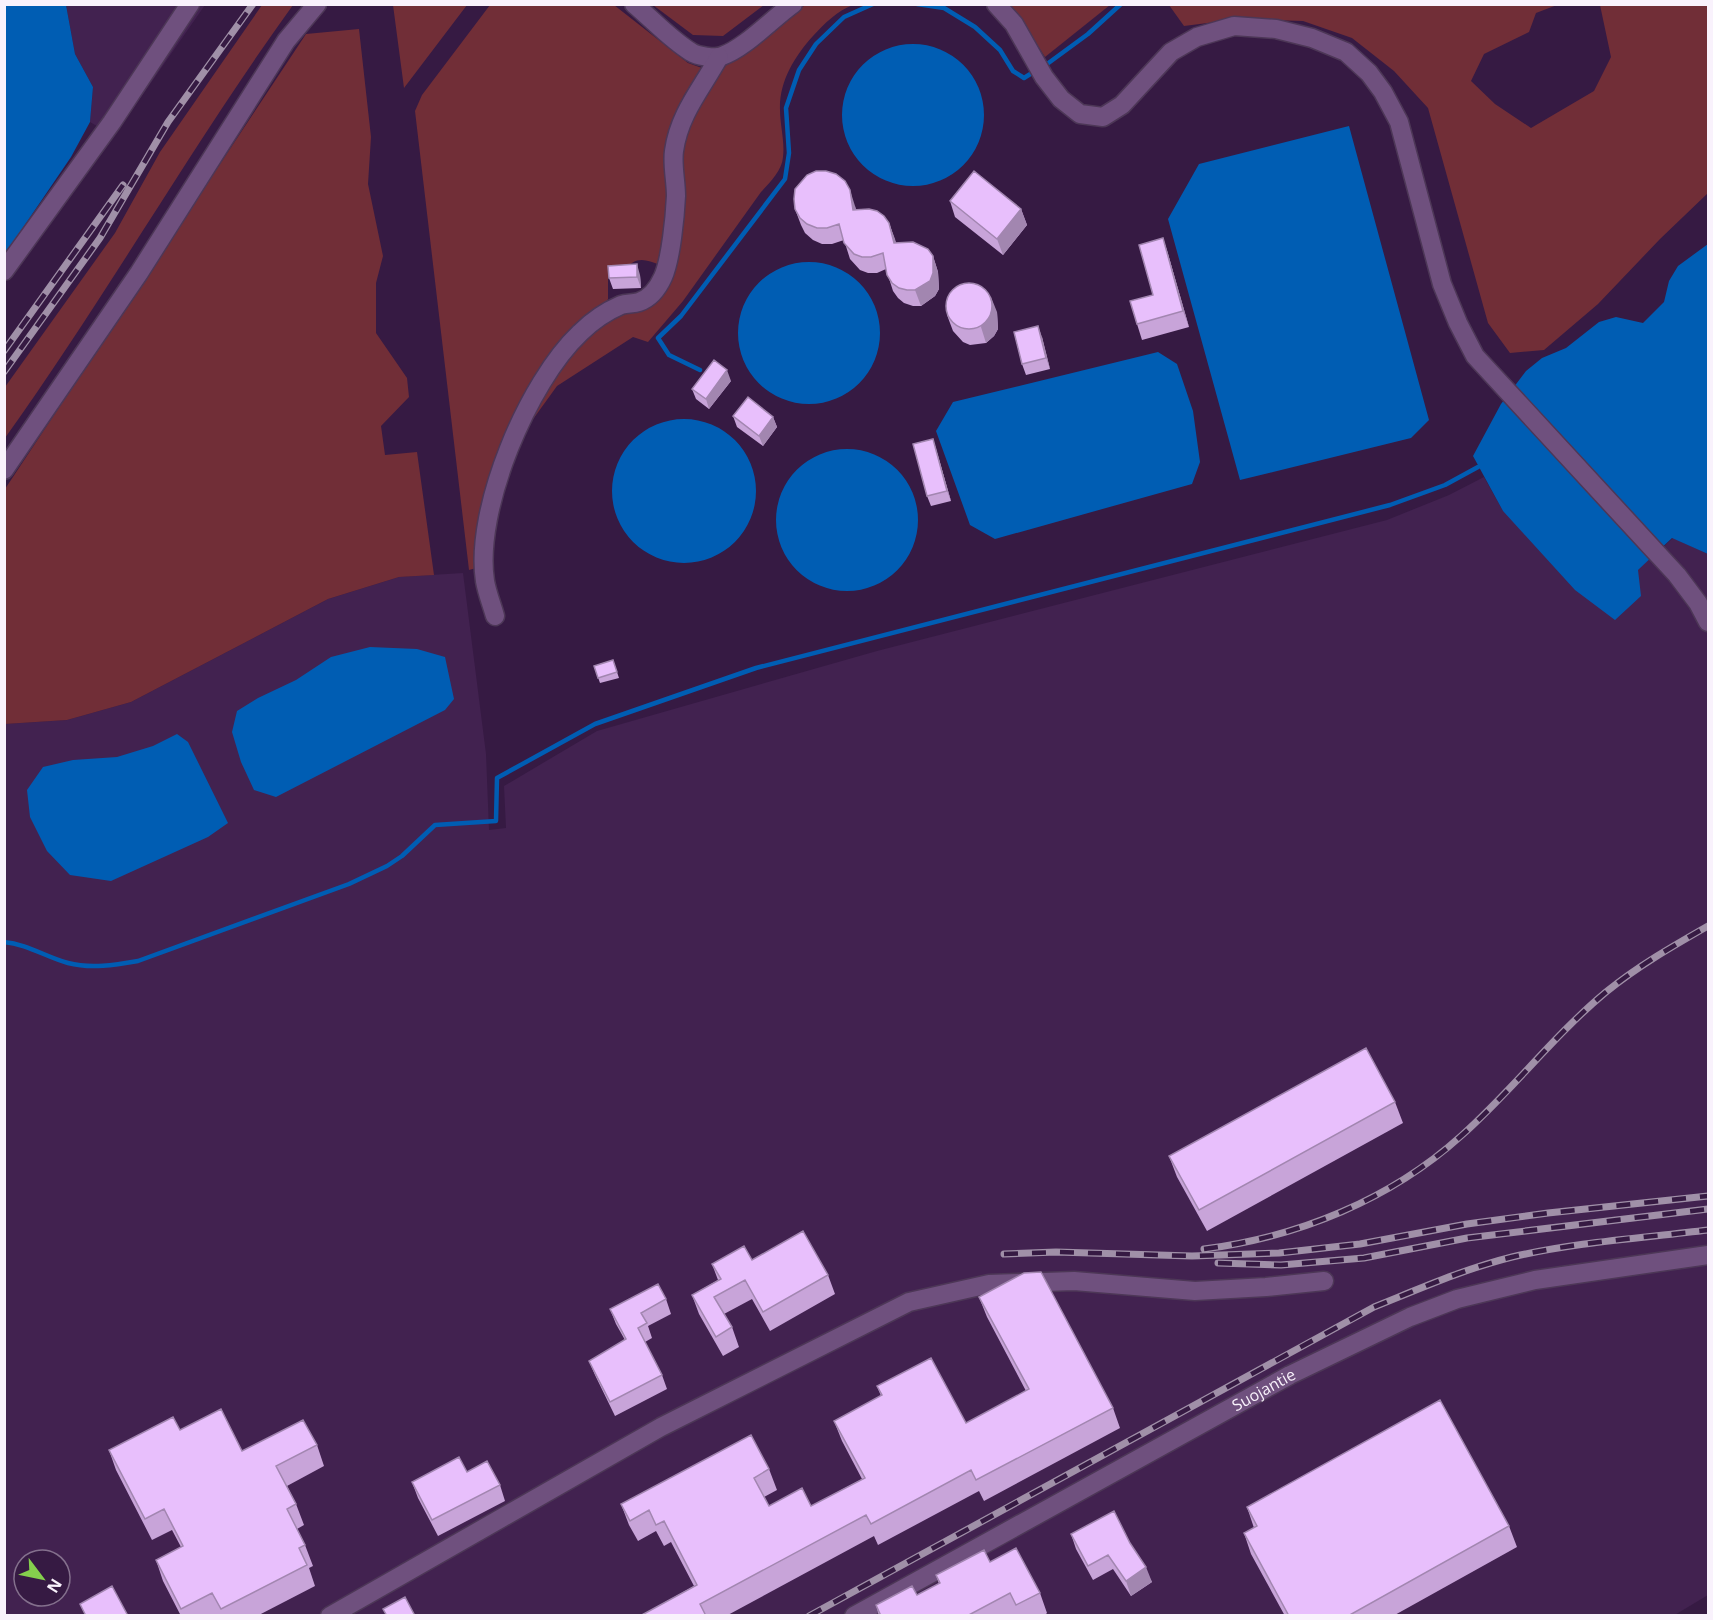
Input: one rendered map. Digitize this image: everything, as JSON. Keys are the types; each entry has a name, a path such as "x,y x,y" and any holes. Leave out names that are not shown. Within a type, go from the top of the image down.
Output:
{"lane":[{"path":"4,271 112,122 190,4"},
{"path":"4,470 139,273 286,40 317,4"},
{"path":"634,4 693,54 719,57 732,51 793,4"},
{"path":"996,4 1014,24 1044,77 1061,99 1080,114 1103,117 1122,105 1171,52 1197,37 1234,26 1275,29 1312,38 1346,52 1369,73 1383,92 1399,122 1446,294 1458,323 1476,356 1677,575 1698,603 1708,622"},
{"path":"495,616 485,580 485,544 505,456 526,409 541,383 579,333 606,313 623,304 640,302 653,295 664,276 676,197 674,152 678,132 687,109 719,57"},
{"name":"Suojantie","path":"854,1616 1290,1375 1410,1317 1457,1299 1535,1280 1708,1255"},
{"path":"330,1616 357,1609 661,1427 909,1302 989,1284 1074,1281 1195,1291 1324,1281"}],"shaded area":[{"path":"66,5 205,5 114,136 90,122 93,87 75,54"},
{"path":"262,5 293,5 5,438 5,387 115,233 160,152"},
{"path":"393,5 467,5 404,88"},
{"path":"490,5 614,5 688,63 702,68 684,95 668,143 667,204 660,265 640,260 632,263 624,271 608,274 608,299 602,310 535,381 480,567 469,570 415,111 422,95"},
{"path":"653,5 764,5 723,36 693,35"},
{"path":"805,5 853,5 836,14 813,36 789,70 780,100 783,151 778,172 761,192 683,301 648,342 633,337 557,386 518,440 545,388 583,339 619,313 652,304 682,130 717,69 751,48"},
{"path":"1008,5 1110,5 1045,57"},
{"path":"1169,5 1557,5 1536,13 1529,32 1484,54 1471,81 1495,104 1531,128 1594,91 1611,57 1600,5 1708,5 1708,193 1598,304 1544,350 1510,353 1488,323 1428,108 1394,71 1352,38 1303,21 1239,19 1184,26"},
{"path":"359,29 371,137 368,184 383,256 376,283 376,333 407,378 409,397 381,426 385,455 417,452 434,575 399,577 328,599 131,702 67,720 5,724 5,489 306,34"},
{"path":"1484,477 1503,511 1637,570 1673,538 1708,554 1708,1595 1673,1616 5,1616 5,724 67,720 131,702 328,599 399,577 463,573 486,754 489,830 506,828 504,786 597,731 877,651 1387,520 1449,495"}],"water":[{"path":"5,4 66,5 75,54 93,87 90,122 71,157 5,254"},
{"path":"913,44 940,49 963,65 979,88 984,115 979,142 963,165 940,181 913,186 886,181 863,165 847,142 842,115 847,88 863,65 886,49"},
{"path":"1349,126 1429,420 1411,438 1240,480 1168,219 1199,164"},
{"path":"1708,244 1708,554 1672,538 1638,570 1641,596 1615,620 1575,590 1503,511 1473,456 1501,404 1526,371 1542,358 1566,348 1599,322 1616,317 1643,323 1664,302 1669,281 1678,266"},
{"path":"809,262 836,267 859,283 875,306 880,333 875,360 859,383 836,399 809,404 782,399 759,383 743,360 738,333 743,306 759,283 782,267"},
{"path":"1158,352 1177,364 1193,411 1200,462 1192,484 995,539 970,525 936,431 953,402"},
{"path":"684,419 712,424 735,440 751,463 756,491 751,519 735,542 712,558 684,563 656,558 633,542 617,519 612,491 617,463 633,440 656,424"},
{"path":"847,449 874,455 897,470 912,493 918,520 912,547 897,570 874,585 847,591 820,585 797,570 782,547 776,520 782,493 797,470 820,455"},
{"path":"370,647 417,649 445,657 454,699 445,710 276,797 254,790 241,762 232,732 237,711 296,680 331,657"},
{"path":"177,734 188,742 228,823 208,837 111,881 70,875 47,851 30,817 27,790 43,767 73,760 117,757 153,746"}],"building":[{"path":"816,171 836,174 845,181 850,190 853,210 869,209 884,216 889,223 894,243 913,242 928,249 933,256 933,273 930,281 915,290 899,288 887,275 883,253 871,257 854,254 844,243 839,224 817,228 800,218 795,209 795,189 807,175"},
{"path":"974,171 1021,209 997,239 950,201"},
{"path":"1163,238 1183,311 1137,324 1130,301 1153,295 1139,245"},
{"path":"637,264 637,277 609,278 608,266"},
{"path":"969,283 985,290 992,306 985,322 969,329 953,322 946,306 953,290"},
{"path":"1038,326 1046,358 1022,364 1014,332"},
{"path":"714,360 727,370 706,399 692,389"},
{"path":"748,397 773,417 759,436 733,416"},
{"path":"933,439 947,491 927,496 913,444"},
{"path":"613,660 617,672 598,678 594,666"},
{"path":"1366,1048 1395,1102 1199,1210 1169,1156"},
{"path":"803,1231 828,1275 763,1312 745,1280 714,1297 732,1327 716,1337 692,1295 721,1279 712,1264 744,1246 752,1260"},
{"path":"1041,1272 1113,1408 976,1480 971,1470 871,1524 866,1515 700,1604 706,1616 640,1616 697,1585 664,1521 656,1525 649,1510 630,1521 621,1504 751,1435 769,1469 754,1478 769,1506 802,1488 811,1506 865,1478 834,1421 882,1395 877,1386 931,1358 966,1423 1029,1389 979,1297 1024,1273"},
{"path":"658,1284 666,1299 641,1313 647,1323 638,1328 662,1375 610,1402 589,1361 626,1339 610,1309"},
{"path":"1440,1400 1509,1526 1348,1616 1289,1616 1244,1533 1257,1526 1247,1507"},
{"path":"221,1409 242,1451 303,1420 317,1445 276,1466 296,1504 287,1509 305,1545 299,1548 307,1565 221,1609 212,1593 181,1609 156,1560 183,1546 164,1509 145,1519 109,1450 173,1417 180,1430"},
{"path":"459,1457 467,1472 487,1461 500,1485 432,1520 412,1482"},
{"path":"1114,1511 1130,1543 1146,1567 1126,1581 1108,1555 1088,1566 1071,1534"},
{"path":"1016,1548 1040,1593 1016,1605 1010,1593 967,1616 881,1616 876,1605 912,1586 917,1595 940,1583 936,1575 984,1550 990,1562"},
{"path":"112,1586 128,1616 86,1616 80,1604"},
{"path":"405,1597 415,1616 387,1616 383,1609"}],"waterway":[{"path":"700,370 669,355 658,338 681,316 785,179 789,153 786,108 799,70 816,44 844,17 873,4"},
{"path":"917,4 944,8 975,27 1000,50 1013,71 1024,78 1035,71"},
{"path":"1043,67 1088,34 1121,4"},
{"path":"4,942 21,945 77,965 103,966 138,961 349,884 387,866 402,856 435,825 496,821 497,778 595,724 756,668 1390,505 1445,485 1478,467"}],"railway":[{"path":"4,372 100,238 168,122 253,4"},
{"path":"4,351 123,185"},
{"path":"1204,1249 1274,1235 1308,1225 1373,1197 1404,1179 1433,1159 1480,1119 1568,1027 1606,992 1643,965 1708,926"},
{"path":"1004,1254 1056,1252 1192,1256 1279,1253 1360,1244 1467,1224 1548,1213 1708,1196"},
{"path":"1218,1263 1281,1265 1364,1258 1467,1238 1708,1209"},
{"path":"809,1616 1374,1307 1459,1273 1512,1257 1585,1244 1708,1230"}]}
